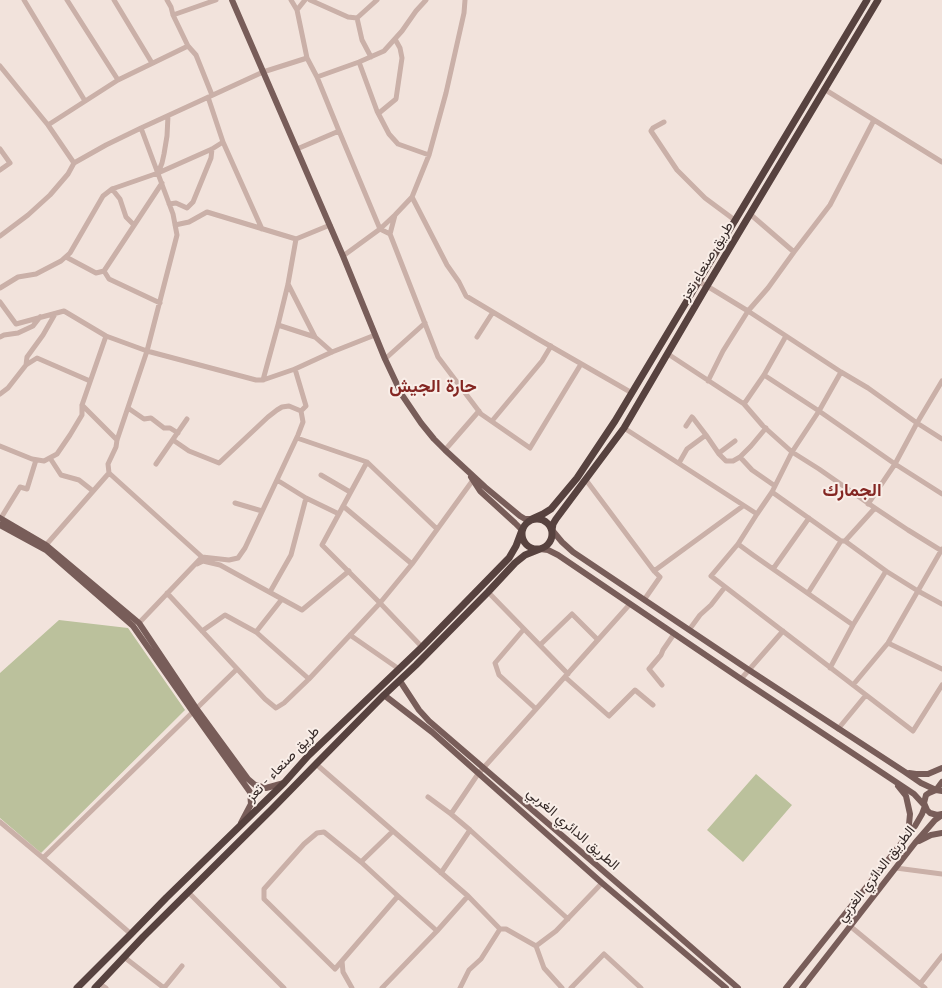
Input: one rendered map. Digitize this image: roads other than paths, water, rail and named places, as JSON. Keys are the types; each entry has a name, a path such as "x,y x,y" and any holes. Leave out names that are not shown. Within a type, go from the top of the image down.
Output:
{"highway":[{"name":"طريق صنعاء تعز","path":"532,519 551,508 577,478 615,421 867,0"},
{"name":"طريق صنعاء تعز","path":"552,530 556,519 624,428 878,0"},
{"path":"532,519 542,519 547,522 552,530 551,540 540,549 530,548 523,540 521,535 524,525 527,521 532,519"},
{"name":"طريق صنعاء - تعز","path":"77,988 166,898 284,783 308,756 410,659 509,558 516,546 522,530"},
{"name":"طريق صنعاء - تعز","path":"98,986 143,937 384,695 416,665 515,563 525,555 540,549"},
{"path":"410,659 416,665"}],"main road":[{"path":"232,0 296,150 330,225 385,359 411,409 444,450 520,516 526,519 532,519"},
{"path":"468,470 480,491 522,530"},
{"path":"0,520 46,545 139,623 194,710 248,779 255,785 266,788 284,783"},
{"path":"0,520 46,550 133,626 194,710 250,792 251,804 240,826"},
{"path":"552,530 573,552 921,783 939,790 942,782"},
{"path":"540,549 548,550 558,555 914,794 927,810 933,814 942,814"},
{"name":"الطريق الدائري الغربي","path":"400,681 419,710 429,721 738,988"},
{"name":"الطريق الدائري الغربي","path":"384,695 432,732 602,883 726,988"},
{"path":"905,772 928,774 942,768"},
{"path":"893,780 906,796 910,814 908,836"},
{"name":"الطريق الدائري الغربي","path":"786,988 919,821 925,806 924,803 926,795 932,791 939,790"},
{"name":"الطريق الدائري الغربي","path":"802,988 916,842 930,825 942,814"},
{"path":"916,842 931,835 942,833"}],"street":[{"path":"24,0 85,101"},
{"path":"67,0 118,80"},
{"path":"114,0 152,63"},
{"path":"167,0 188,46 196,55 210,96 223,142 262,229"},
{"path":"173,15 216,0"},
{"path":"292,0 297,10 307,58 317,77 380,229 390,234"},
{"path":"297,10 305,0"},
{"path":"310,0 348,17 357,18 377,0"},
{"path":"317,77 359,62 384,51 426,0"},
{"path":"343,256 380,229 412,197 429,155 446,93 464,13 465,0"},
{"path":"357,18 362,40 371,57"},
{"path":"378,113 396,98 402,58 400,48 395,39"},
{"path":"48,125 118,80 188,46"},
{"path":"0,236 50,196 68,174 74,163 141,128 263,72 307,58"},
{"path":"359,62 378,113 389,134 398,144 429,155"},
{"path":"0,66 48,125 74,163"},
{"path":"824,89 942,162"},
{"path":"158,173 164,154 168,116"},
{"path":"708,381 723,351 748,312 768,288 830,205 874,120"},
{"path":"664,122 650,131 677,170 705,198 736,221"},
{"path":"141,128 173,214 177,235 147,351 116,447 108,464 109,473 202,557 229,560 238,558 245,548 297,438 303,422 301,411"},
{"path":"296,150 339,131"},
{"path":"0,288 18,277 36,274 66,257 70,253 103,196 112,189 158,173 212,149 223,142"},
{"path":"0,149 10,163 0,170"},
{"path":"169,204 176,203 187,208 193,202 211,158 212,149"},
{"path":"66,257 96,273 104,271 162,183"},
{"path":"112,189 120,198 126,217 134,225"},
{"path":"412,197 447,265 459,282 466,296 632,393"},
{"path":"175,225 189,222 207,212 296,239 330,225"},
{"path":"750,214 794,252"},
{"path":"395,215 390,234 438,358 481,414 530,448 581,364"},
{"path":"263,380 288,284 296,239"},
{"path":"104,271 109,279 160,303"},
{"path":"699,282 868,388 942,439"},
{"path":"288,284 315,337 332,352"},
{"path":"0,302 16,324 64,311 106,336 147,351 256,380 263,380 295,369 375,335"},
{"path":"477,337 494,312"},
{"path":"26,365 27,358 43,335 54,314"},
{"path":"0,337 18,333 33,326 40,317"},
{"path":"385,359 425,323"},
{"path":"278,325 315,337"},
{"path":"0,446 36,460 44,461 58,454 82,415 82,405 106,336"},
{"path":"744,404 764,375 786,336"},
{"path":"492,421 542,361 551,346"},
{"path":"668,354 744,404 766,428 792,452 819,469 868,504 942,550 888,643 853,685"},
{"path":"0,394 8,388 26,365 38,358 90,381"},
{"path":"295,369 306,406 301,411"},
{"path":"841,372 819,412 792,452 772,492 756,514 738,544 711,576 912,731 942,685"},
{"path":"764,375 942,494"},
{"path":"868,504 895,464 942,381"},
{"path":"82,405 117,440"},
{"path":"173,440 189,451 219,463 277,410 282,407 289,406 301,411"},
{"path":"128,408 144,420 151,418 164,428 170,428 178,432"},
{"path":"444,450 479,411"},
{"path":"686,426 692,418 726,461 733,461 740,457 766,428"},
{"path":"156,464 187,419"},
{"path":"624,428 756,514"},
{"path":"679,463 687,449 706,435"},
{"path":"297,438 367,462 437,529"},
{"path":"719,453 735,441"},
{"path":"740,457 752,470 775,486"},
{"path":"50,458 61,475 79,480 93,491"},
{"path":"0,520 20,487 27,489 36,460"},
{"path":"367,462 322,545 422,647"},
{"path":"46,545 109,473"},
{"path":"321,475 350,492"},
{"path":"277,480 306,498 339,514"},
{"path":"167,593 265,699 276,708 284,703 309,679 380,603 412,564 473,480"},
{"path":"586,480 660,578 644,600"},
{"path":"772,492 886,571 942,604"},
{"path":"270,592 291,555 306,498"},
{"path":"236,503 262,511"},
{"path":"343,506 412,564"},
{"path":"654,571 743,506"},
{"path":"808,593 843,541 875,508"},
{"path":"773,569 809,518"},
{"path":"738,544 753,556 853,624"},
{"path":"139,623 202,557"},
{"path":"195,564 203,561 220,565 302,610 348,571"},
{"path":"830,668 853,624 886,571"},
{"path":"689,630 700,615 712,605 725,587"},
{"path":"488,592 567,675 609,716 635,690 653,706"},
{"path":"256,632 282,600"},
{"path":"451,814 478,774 630,604"},
{"path":"540,645 572,614 598,640"},
{"path":"202,631 225,615 256,632 309,679"},
{"path":"524,629 495,663 499,675 536,710"},
{"path":"741,679 783,632"},
{"path":"662,685 649,669 661,655 674,634"},
{"path":"350,635 399,669"},
{"path":"888,643 942,669"},
{"path":"43,858 237,669"},
{"path":"838,729 866,695"},
{"path":"316,764 468,896 500,929 506,929 536,946 544,968 562,988"},
{"path":"428,797 470,830 568,919"},
{"path":"0,822 131,934"},
{"path":"441,873 470,830"},
{"path":"361,862 393,831"},
{"path":"398,896 335,969 264,899 264,890 304,844 316,833 324,832 361,862 437,931"},
{"path":"896,868 942,874"},
{"path":"536,946 556,931 602,883"},
{"path":"188,892 284,988"},
{"path":"382,988 437,931 468,896"},
{"path":"850,926 925,988"},
{"path":"460,988 469,970 481,959 500,929"},
{"path":"571,988 604,954 641,988"},
{"path":"920,984 942,956"},
{"path":"124,957 164,988 182,966"},
{"path":"342,961 343,972 352,988"},
{"path":"455,988 464,981"},
{"path":"98,986 106,988"}],"district":[{"name":"حارة الجيش","path":"433,387"},
{"name":"الجمارك","path":"852,491"}]}
